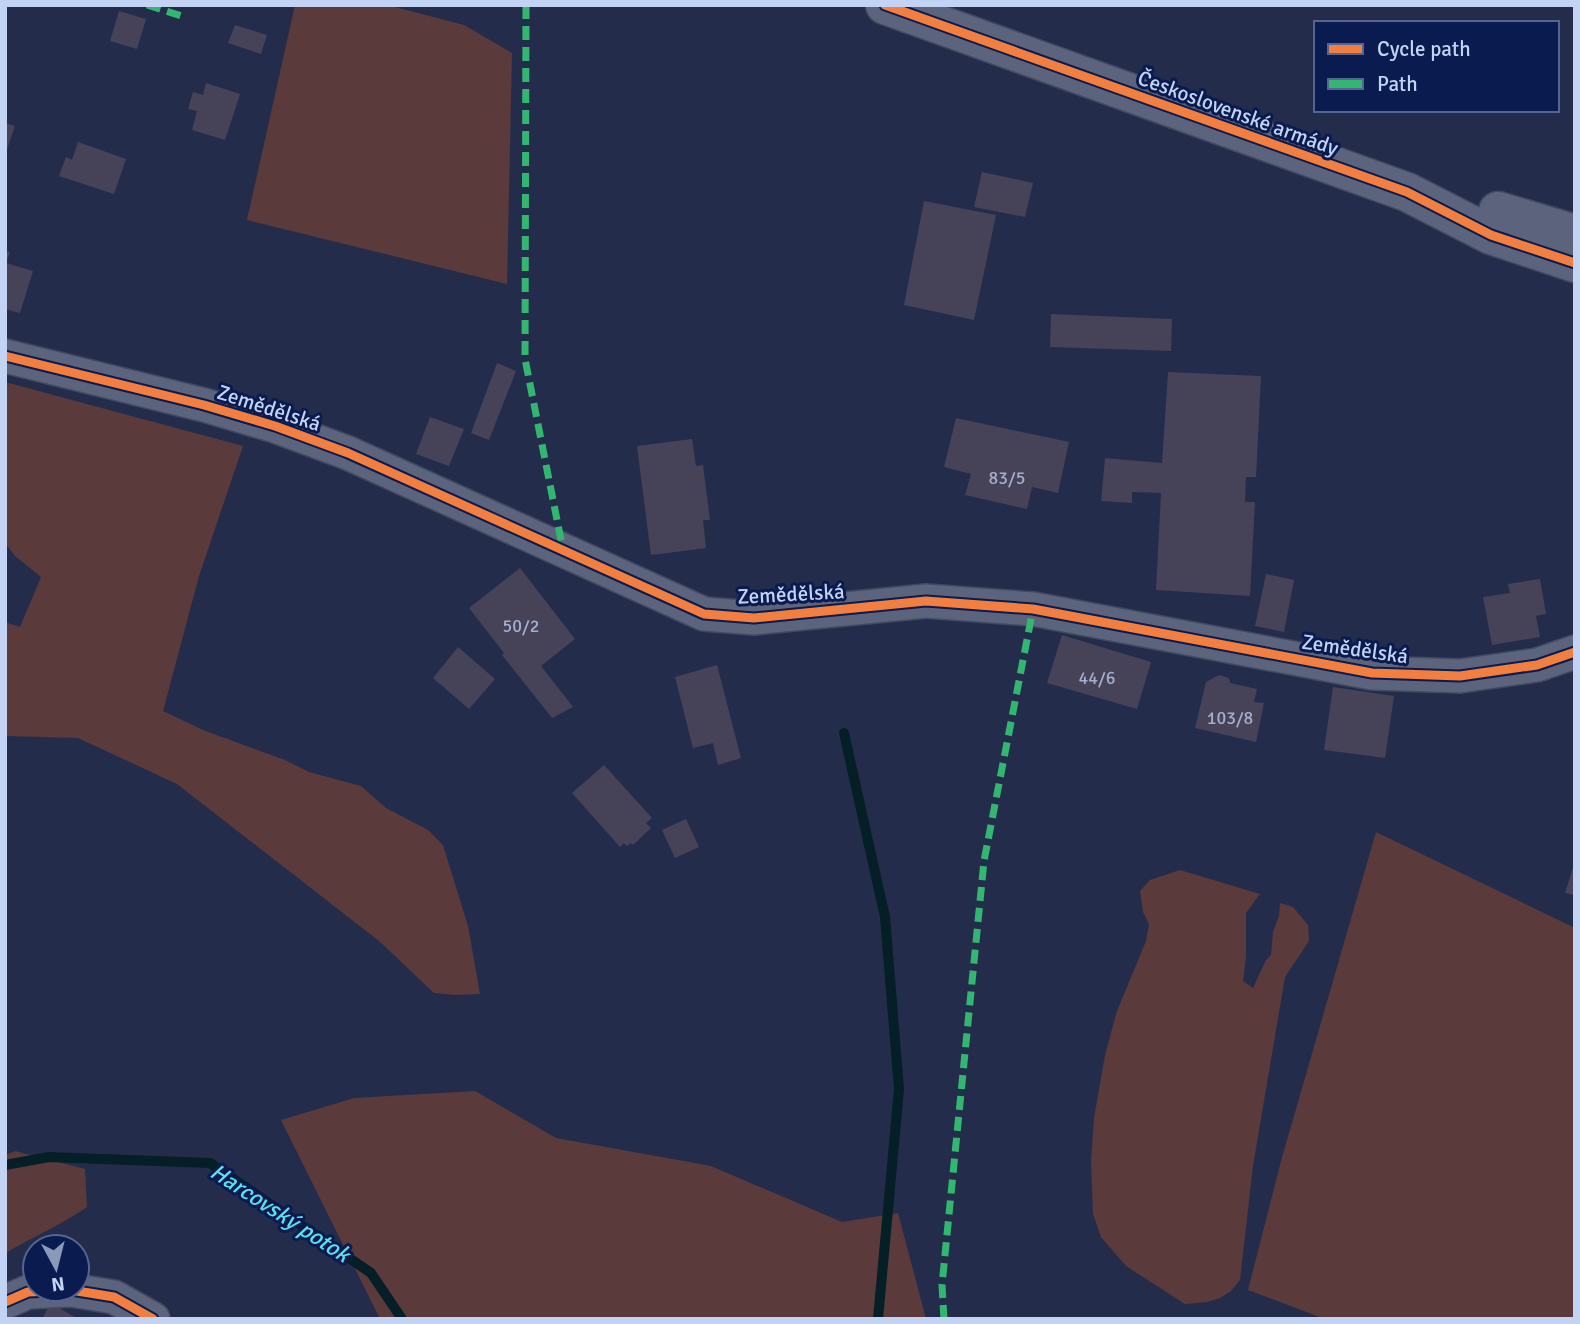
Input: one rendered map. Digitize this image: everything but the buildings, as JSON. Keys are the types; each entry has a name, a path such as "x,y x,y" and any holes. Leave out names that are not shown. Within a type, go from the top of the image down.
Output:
{"street":[{"name":"Československé armády","path":"885,5 1407,192 1491,235 1575,263"},
{"name":"Československé armády","path":"1407,192 1496,210 1575,233"},
{"name":"Zemědělská","path":"5,356 204,405 275,426 348,453 704,614 754,618 926,601 1033,609 1372,673 1460,676 1537,665 1575,652"},
{"path":"5,1302 28,1292 71,1290 114,1297 153,1319"}],"shaded area":[{"path":"295,5 387,5 464,25 512,53 507,284 247,220"},
{"path":"5,382 243,446 199,576 163,711 203,730 285,760 309,772 361,786 386,808 428,830 443,845 468,926 480,994 434,993 379,941 177,784 78,738 5,736 5,622 20,627 41,577 15,556 5,543"},
{"path":"1376,832 1575,928 1575,1319 1325,1319 1248,1290 1281,1161"},
{"path":"1180,870 1260,894 1246,913 1243,981 1253,988 1271,955 1280,903 1293,907 1308,925 1309,941 1285,977 1253,1166 1240,1280 1231,1291 1220,1298 1185,1304 1126,1266 1101,1237 1093,1214 1091,1161 1094,1118 1105,1055 1117,1011 1146,941 1149,924 1143,912 1140,891 1150,880"},
{"path":"475,1091 556,1138 711,1166 842,1222 898,1213 926,1319 380,1319 281,1120 354,1098"},
{"path":"15,1151 85,1169 87,1207 42,1233 21,1233 21,1244 5,1253 5,1155"}],"waterway":[{"path":"844,733 885,917 899,1089 878,1319"},
{"name":"Harcovský potok","path":"5,1165 49,1157 210,1163 371,1273 402,1319"}],"marked path":[{"path":"147,5 185,17"},
{"path":"526,5 525,359 563,550"},
{"path":"944,1319 942,1285 984,861 1033,609"}],"cycle path":[{"path":"885,5 1407,192 1491,235 1575,263"},
{"path":"5,356 204,405 275,426 348,453 704,614 754,618 926,601 1033,609 1372,673 1460,676 1537,665 1575,652"},
{"path":"5,1302 28,1292 71,1290 114,1297 153,1319"}]}
